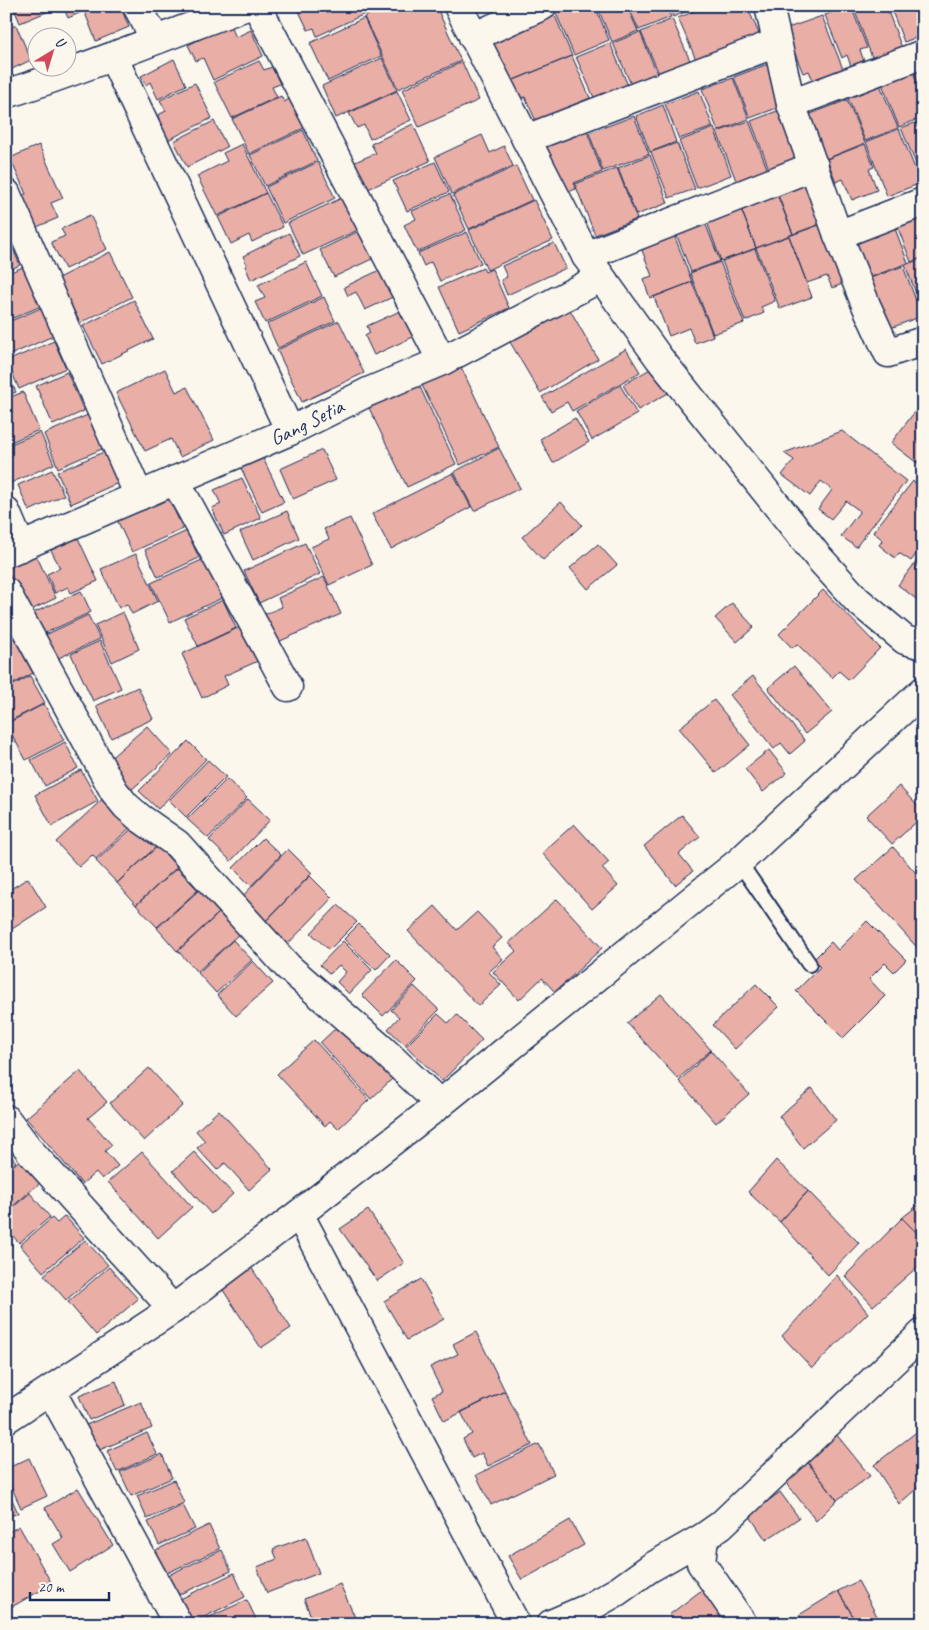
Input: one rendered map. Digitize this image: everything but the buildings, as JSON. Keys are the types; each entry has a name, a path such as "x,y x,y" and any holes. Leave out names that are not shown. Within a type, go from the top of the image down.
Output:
{"street":[{"path":"137,6 155,39"},
{"path":"6,94 113,57 155,39 247,6"},
{"path":"257,6 442,361"},
{"path":"458,6 593,267 659,358 819,558 858,600 905,640 923,645"},
{"path":"473,37 542,6"},
{"path":"769,6 791,104 838,235 866,305 888,353 923,341"},
{"path":"526,139 776,43"},
{"path":"791,104 923,54"},
{"path":"113,57 290,431"},
{"name":"Gang Setia","path":"14,550 290,431 368,392 442,361 593,267 814,166"},
{"path":"6,193 139,496"},
{"path":"838,235 923,202"},
{"path":"175,480 288,687"},
{"path":"6,512 14,550"},
{"path":"6,592 114,791 126,806 177,844 288,967 383,1050 440,1104"},
{"path":"6,1419 173,1310 440,1104 739,862 923,691"},
{"path":"6,1120 30,1151 173,1310"},
{"path":"299,1214 516,1624"},
{"path":"551,1624 588,1608 618,1592 650,1568 721,1525 923,1333"},
{"path":"51,1391 178,1624"},
{"path":"704,1537 701,1563 743,1624"}],"lane":[{"path":"739,862 809,964"}]}
